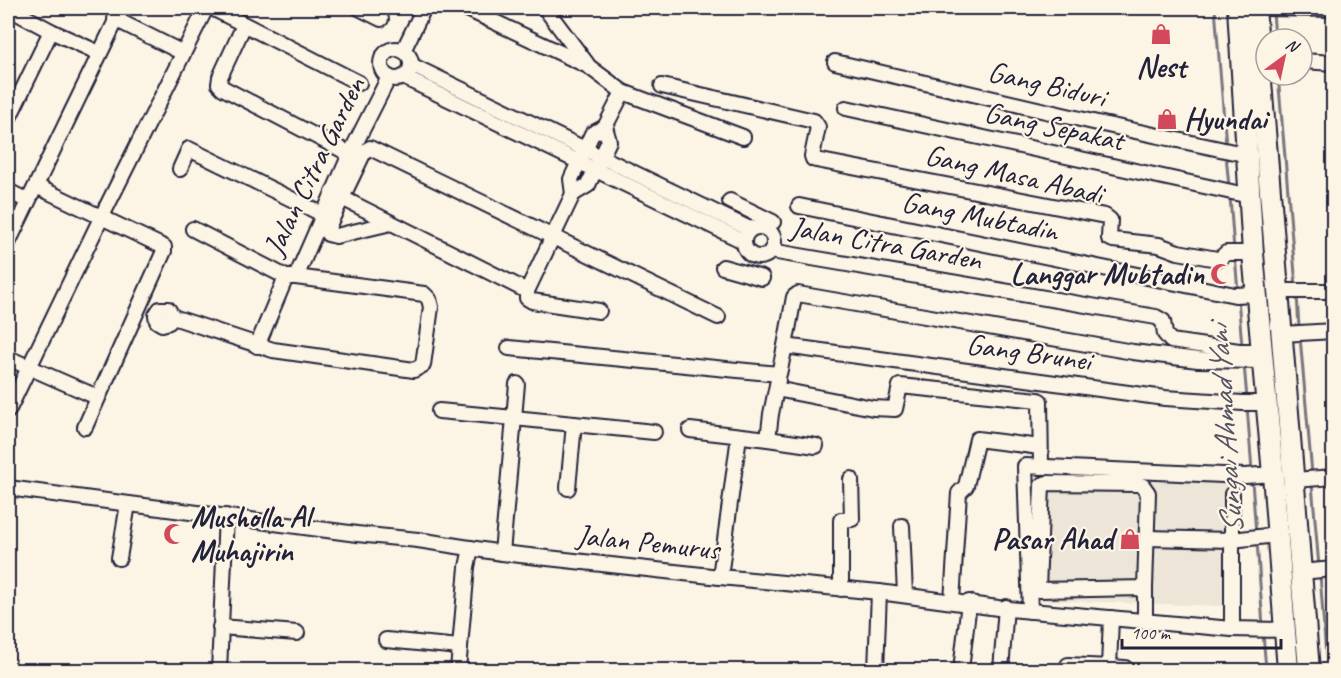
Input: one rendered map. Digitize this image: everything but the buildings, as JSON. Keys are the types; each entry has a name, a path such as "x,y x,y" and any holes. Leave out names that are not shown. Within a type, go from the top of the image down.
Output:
{"highway":[{"path":"1238,8 1254,119 1292,291 1306,478 1319,571 1309,670"},
{"path":"1255,8 1258,27"},
{"path":"1258,87 1254,119 1233,152 1254,403 1269,630 1288,670"}],"street":[{"path":"9,8 99,53"},
{"path":"359,8 381,19"},
{"path":"403,51 424,8"},
{"path":"465,8 588,66 623,92 743,137"},
{"path":"545,8 588,66"},
{"path":"1255,8 1334,9"},
{"path":"8,411 183,53 211,9 359,82"},
{"path":"8,243 118,14 183,53"},
{"path":"244,25 220,77 219,84 350,154"},
{"path":"8,120 51,31"},
{"name":"Jalan Citra Garden","path":"257,345 350,154 396,77 410,70 409,57 403,51 389,51 382,57 381,68 396,77"},
{"name":"Gang Biduri","path":"836,62 1233,152"},
{"path":"1314,62 1334,63"},
{"path":"411,65 757,232"},
{"path":"396,77 595,170 757,232"},
{"name":"Gang Masa Abadi","path":"662,86 814,121 818,127 812,156 816,160 1105,216 1110,220 1109,238 1113,240 1159,245 1178,252 1217,259 1241,253"},
{"path":"599,311 532,301 527,298 526,292 573,194 572,179 592,134 605,127 623,92"},
{"name":"Gang Sepakat","path":"846,108 1236,193"},
{"path":"573,194 588,185 609,141 605,127"},
{"path":"180,169 189,149 322,214"},
{"name":"Jalan Citra Garden","path":"391,223 336,236 330,236 327,229 366,150 373,149 552,237"},
{"path":"36,186 164,248 85,427"},
{"path":"8,191 28,201"},
{"path":"342,198 526,292"},
{"name":"Jalan Citra Garden","path":"730,201 757,232 763,256 771,251 773,236 757,232"},
{"name":"Gang Mubtadin","path":"799,207 1244,294"},
{"path":"173,317 288,353 414,370 423,365 431,307 429,299 424,294 291,277 193,229"},
{"name":"Jalan Citra Garden","path":"757,232 757,277 729,268 734,265 757,232"},
{"path":"552,237 718,317"},
{"name":"Jalan Citra Garden","path":"771,251 1156,317 1163,321 1165,334 1171,341 1249,356"},
{"path":"1292,291 1334,291"},
{"path":"768,439 794,297 798,294 1133,352 1198,360 1249,356"},
{"path":"1296,333 1334,331"},
{"name":"Gang Brunei","path":"785,346 1165,398 1254,403"},
{"path":"509,348 779,373"},
{"path":"8,358 97,397"},
{"path":"502,554 517,384"},
{"path":"781,390 873,408 895,409 900,386 1038,400 1040,401 1041,468"},
{"path":"439,411 654,432"},
{"path":"568,488 574,424"},
{"path":"690,430 816,446"},
{"path":"720,577 740,436"},
{"path":"952,602 959,493 966,486 977,439 1040,447"},
{"path":"1033,611 1025,466 1259,475"},
{"path":"1306,478 1334,477"},
{"path":"841,589 841,520 852,519 851,479"},
{"path":"1033,611 1038,590 1042,485 1138,483 1148,493 1145,621"},
{"name":"Jalan Pemurus","path":"8,488 471,548 502,554 879,592 1033,611 1232,629 1269,630"},
{"path":"1232,494 1232,629"},
{"path":"119,558 128,504"},
{"path":"219,670 226,516"},
{"path":"902,526 905,595"},
{"path":"1147,538 1232,540 1263,536"},
{"path":"458,670 467,567 471,548"},
{"path":"1038,590 1145,588"},
{"path":"876,670 879,592"},
{"path":"961,670 969,602"},
{"path":"1001,670 1006,607"},
{"path":"1109,667 1111,618"},
{"path":"220,627 297,633"},
{"path":"386,640 460,647"},
{"path":"1068,670 1068,665 1125,668"}],"shaded area":[{"name":"Pasar Ahad","path":"1038,471 1225,477 1222,606 1034,600"}],"waterway":[{"name":"Sungai Ahmad Yani","path":"1215,8 1226,145"},
{"name":"Sungai Ahmad Yani","path":"1273,11 1274,27"},
{"name":"Sungai Ahmad Yani","path":"1279,87 1296,286"},
{"name":"Sungai Ahmad Yani","path":"1226,155 1229,187"},
{"name":"Sungai Ahmad Yani","path":"1230,197 1234,250"},
{"name":"Sungai Ahmad Yani","path":"1235,256 1238,292"},
{"name":"Sungai Ahmad Yani","path":"1297,295 1299,328"},
{"name":"Sungai Ahmad Yani","path":"1238,298 1242,346"},
{"name":"Sungai Ahmad Yani","path":"1300,337 1312,474"},
{"name":"Sungai Ahmad Yani","path":"1244,364 1247,399"},
{"name":"Sungai Ahmad Yani","path":"1247,406 1252,471"},
{"name":"Sungai Ahmad Yani","path":"1252,481 1256,534"},
{"name":"Sungai Ahmad Yani","path":"1312,484 1319,567"},
{"name":"Sungai Ahmad Yani","path":"1257,541 1263,627"},
{"name":"Sungai Ahmad Yani","path":"1320,574 1327,670"},
{"name":"Sungai Ahmad Yani","path":"1263,633 1266,670"}],"place":[{"name":"Nest","path":"1161,34"},
{"name":"Hyundai","path":"1167,119"},
{"name":"Langgar Mubtadin","path":"1221,274"},
{"name":"Musholla Al Muhajirin","path":"174,534"},
{"name":"Pasar Ahad","path":"1130,539"}]}
